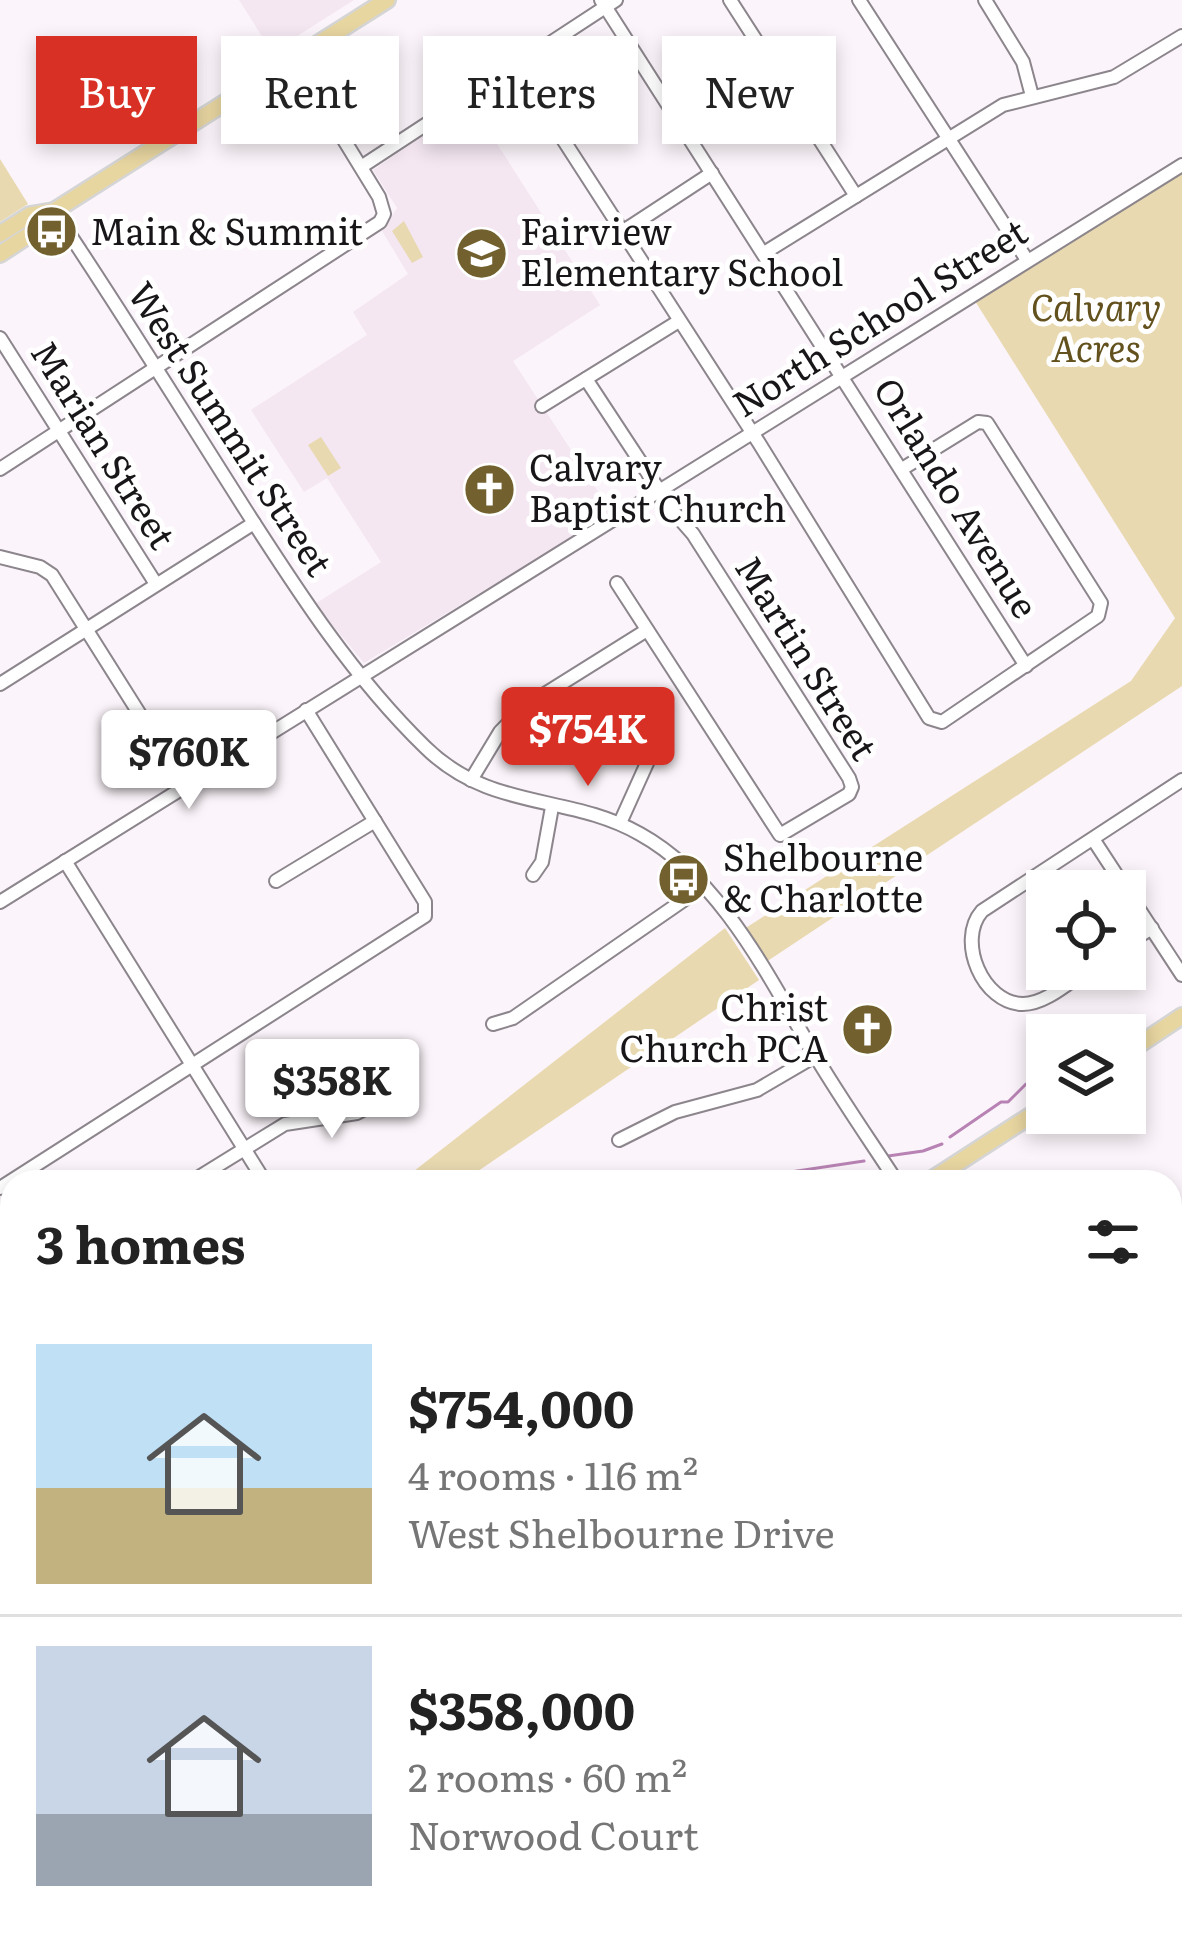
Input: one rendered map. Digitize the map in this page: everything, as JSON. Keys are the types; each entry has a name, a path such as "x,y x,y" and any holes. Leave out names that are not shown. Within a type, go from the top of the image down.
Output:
{"main road":[{"path":"332,36 387,0"},
{"path":"0,254 38,229 54,211 221,106"},
{"path":"0,235 29,215 54,211"},
{"path":"1146,1040 1182,1016"},
{"path":"947,1170 1026,1119"}],"street":[{"path":"730,0 856,196"},
{"path":"859,0 1028,260"},
{"path":"985,0 1023,62 1032,96"},
{"path":"558,36 608,2"},
{"name":"Orlando Avenue","path":"608,2 1026,665"},
{"path":"764,253 1003,105 1114,77 1182,36"},
{"path":"361,167 423,126"},
{"path":"0,469 377,225 384,214 382,202 347,144"},
{"path":"566,144 929,718 938,722 1026,665 1101,610 1101,603 984,422 902,469"},
{"name":"North School Street","path":"0,902 1182,165"},
{"path":"622,232 712,172"},
{"name":"West Summit Street","path":"54,211 320,626 420,743 470,780 512,797 620,824 657,844 704,886 889,1170"},
{"path":"542,406 679,321"},
{"name":"Marian Street","path":"0,338 156,584"},
{"name":"Martin Street","path":"586,379 693,534 849,778 850,791 786,835 773,827 647,630"},
{"path":"0,684 254,523"},
{"path":"0,557 40,567 52,575 185,786"},
{"path":"470,780 500,733 524,707 647,630 617,583"},
{"path":"28,1170 420,921 427,912 306,710"},
{"path":"620,824 652,752"},
{"path":"1046,870 1182,780"},
{"path":"533,875 542,862 552,806"},
{"path":"276,881 375,821"},
{"path":"1094,838 1182,975"},
{"path":"65,861 257,1170"},
{"path":"1026,883 978,915 969,944 1003,999 1027,1004 1056,990"},
{"path":"493,1024 514,1018 704,886"},
{"path":"1146,932 1152,928"},
{"path":"619,1140 675,1112 757,1090 815,1056"},
{"path":"209,1170 285,1124 357,1113 397,1092"}],"shaded area":[{"path":"239,0 354,0 297,36 262,36"},
{"path":"423,136 423,144 497,144 600,305 513,361 612,513 364,663 315,604 381,562 327,478 304,492 251,410 367,335 353,312 408,274 382,231 397,208 373,170"}],"green space":[{"path":"0,159 28,204 0,222"},
{"name":"Calvary Acres","path":"1182,173 1182,686 766,962 744,929 1131,681 1175,618 975,301"},
{"path":"404,221 423,257 412,263 392,231"},
{"path":"321,437 341,468 328,476 308,445"},
{"path":"725,928 759,980 480,1170 415,1170"}],"waterway":[{"path":"950,1137 1001,1102 1008,1102 1026,1084"},
{"path":"888,1156 942,1144"},
{"path":"804,1170 864,1161"}],"place":[{"name":"Main & Summit","path":"51,232"},
{"name":"Fairview Elementary School","path":"481,253"},
{"name":"Calvary Baptist Church","path":"490,489"},
{"name":"Shelbourne & Charlotte","path":"684,879"},
{"name":"Christ Church PCA","path":"867,1029"}]}
